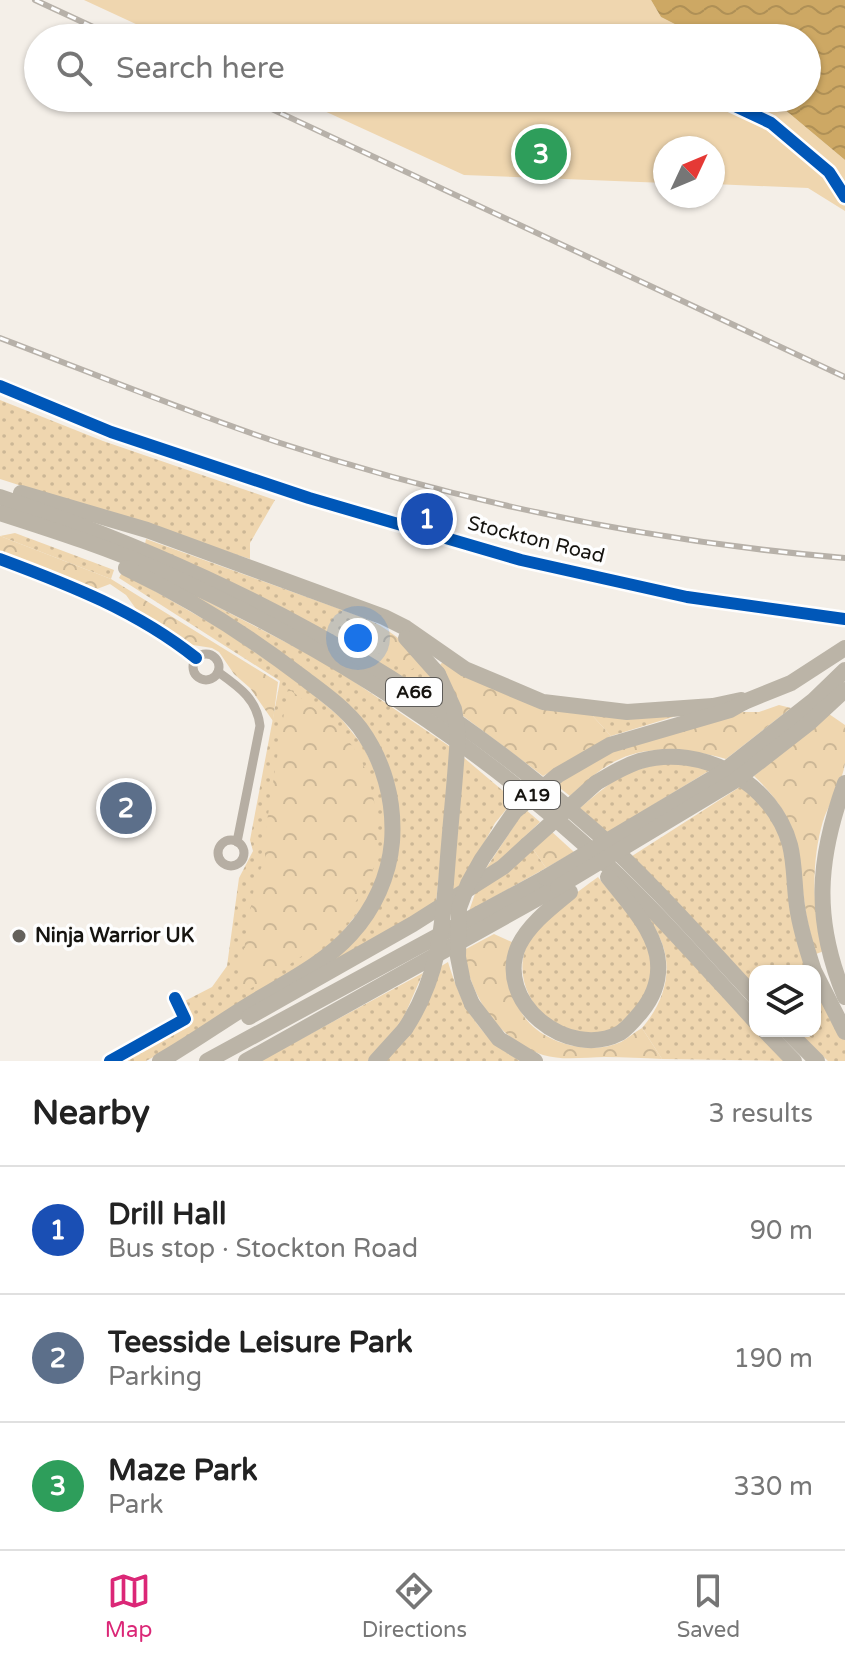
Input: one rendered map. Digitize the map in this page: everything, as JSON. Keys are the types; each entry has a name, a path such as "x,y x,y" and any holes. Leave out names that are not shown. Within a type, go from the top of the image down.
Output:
{"highway":[{"name":"A19","path":"0,487 147,530 384,617 484,678 543,702 627,712 744,702"},
{"name":"A66","path":"0,497 123,540 174,562 343,648 420,695 521,769 597,833 671,906 749,990"},
{"name":"A66","path":"0,513 164,573 318,650 465,747 581,841 662,920 749,1014"},
{"name":"A66","path":"42,527 184,599 253,642 320,690 347,713 369,741 389,793 393,830 388,867 374,902 353,932 326,957 164,1058"},
{"name":"A19","path":"342,602 397,631 420,651 438,674 454,709 458,734 441,939 434,971 422,1001 405,1029 376,1061"},
{"name":"A19","path":"535,1061 499,1039 472,1004 458,957 459,908 468,884 515,811 558,775 610,745 730,710 791,683 845,648"},
{"path":"246,1061 558,886 720,774 814,700 845,670"},
{"name":"A66","path":"581,841 649,934 657,952 659,971 655,990 634,1021 620,1034 603,1040 564,1037 547,1029 533,1017 522,1001 516,984 518,946 538,921 558,886 650,833 736,780 808,724 845,690"},
{"name":"A66","path":"164,1058 235,1024 413,924 503,867 596,783 621,768 643,760 667,757 712,764 734,773 769,804 782,824 790,846 797,907 813,965"},
{"path":"845,783 823,857 821,894 832,966 845,997"},
{"path":"207,1061 558,886"},
{"name":"A66","path":"821,984 845,1032"},
{"path":"771,1037 794,1061"},
{"path":"793,1037 817,1061"}],"main road":[{"name":"Stockton Road","path":"0,386 111,432 309,498 521,560 687,597 845,619"}],"street":[{"path":"0,559 86,591 124,610 175,641 196,658"},
{"path":"205,654 213,656 219,663 218,672 209,680 197,677 193,666 196,658 205,654"},
{"path":"218,672 248,695 259,716 260,726 237,842"}],"green space":[{"path":"84,0 651,0 661,17 675,24 136,24"},
{"path":"327,112 788,112 845,160 845,211 808,188 725,185 725,136 653,136 653,183 464,175"},
{"path":"0,400 103,441 275,500 250,543 250,559 0,479"},
{"path":"15,533 114,570 111,579 0,536"},
{"path":"0,536 111,579 278,682 273,721 219,652 193,645 139,613 126,595 110,584 97,589 0,552"},
{"path":"146,539 362,617 425,663 446,705 361,651 279,606 145,544"},
{"path":"122,572 224,631 297,681 340,717 363,746 380,781 386,813 385,849 372,895 332,945 185,1040 146,1061 116,1061 190,1023 181,1003 212,987 227,966 239,878 253,851 250,840 280,681 119,578"},
{"path":"185,590 328,664 452,748 436,903 325,966 395,868 376,745"},
{"path":"362,617 396,636 425,663 410,670 351,639"},
{"path":"445,659 591,714 611,736 543,776 459,713 440,665"},
{"path":"288,688 336,727 359,756 369,779 376,809 377,852 373,871 364,888 337,927 301,956 236,998 255,882 265,859 265,834"},
{"path":"779,705 791,708 726,759 687,751 646,751 613,762 570,796 556,785 609,752 742,712 759,712"},
{"path":"686,713 611,736 591,714"},
{"path":"829,714 845,725 845,763 823,821 816,853 815,903 824,951 816,954 792,832 779,805 754,776"},
{"path":"463,757 514,800 495,823 456,894 449,896"},
{"path":"673,762 712,769 607,833 580,808 622,776"},
{"path":"743,785 764,806 781,835 809,965 749,965 749,981 632,856"},
{"path":"525,809 540,822 494,866 485,870"},
{"path":"551,831 574,852 546,868 533,849"},
{"path":"533,849 546,868 469,911 476,891"},
{"path":"598,877 641,932 650,952 651,966 645,993 625,1022 607,1034 588,1037 570,1033 553,1024 539,1011 523,977 523,958 530,939 543,922"},
{"path":"649,913 749,1020 749,1037 765,1037 789,1061 662,1059 642,1028 660,1001 666,972 662,944 646,916"},
{"path":"494,934 514,943 516,1000 532,1026 560,1042 591,1048 621,1042 642,1028 662,1059 551,1057 512,1039 488,1014 479,999 464,950"},
{"path":"448,962 459,993 474,1019 494,1042 520,1061 384,1061 438,968"},
{"path":"423,973 399,1028 368,1061 260,1061"},
{"path":"821,995 845,1040 845,1061 828,1061 802,1037 821,1037"}],"water":[{"path":"651,0 845,0 845,160 788,112 821,112 821,24 675,24 661,17"}],"railway":[{"path":"35,0 87,24"},
{"path":"278,112 845,377"},
{"path":"0,338 242,430 416,483 629,530 701,542 845,558"}],"cycle path":[{"path":"748,112 771,123 829,172 845,197"},
{"path":"0,386 111,432 309,498 521,560 687,597 845,619"},
{"path":"0,559 77,589 127,613 196,658"},
{"path":"110,1061 185,1019 175,998"}],"place":[{"name":"Maze Park","path":"541,154"},
{"name":"Drill Hall","path":"427,519"},
{"name":"Teesside Leisure Park","path":"126,808"},
{"name":"Ninja Warrior UK","path":"19,936"}]}
